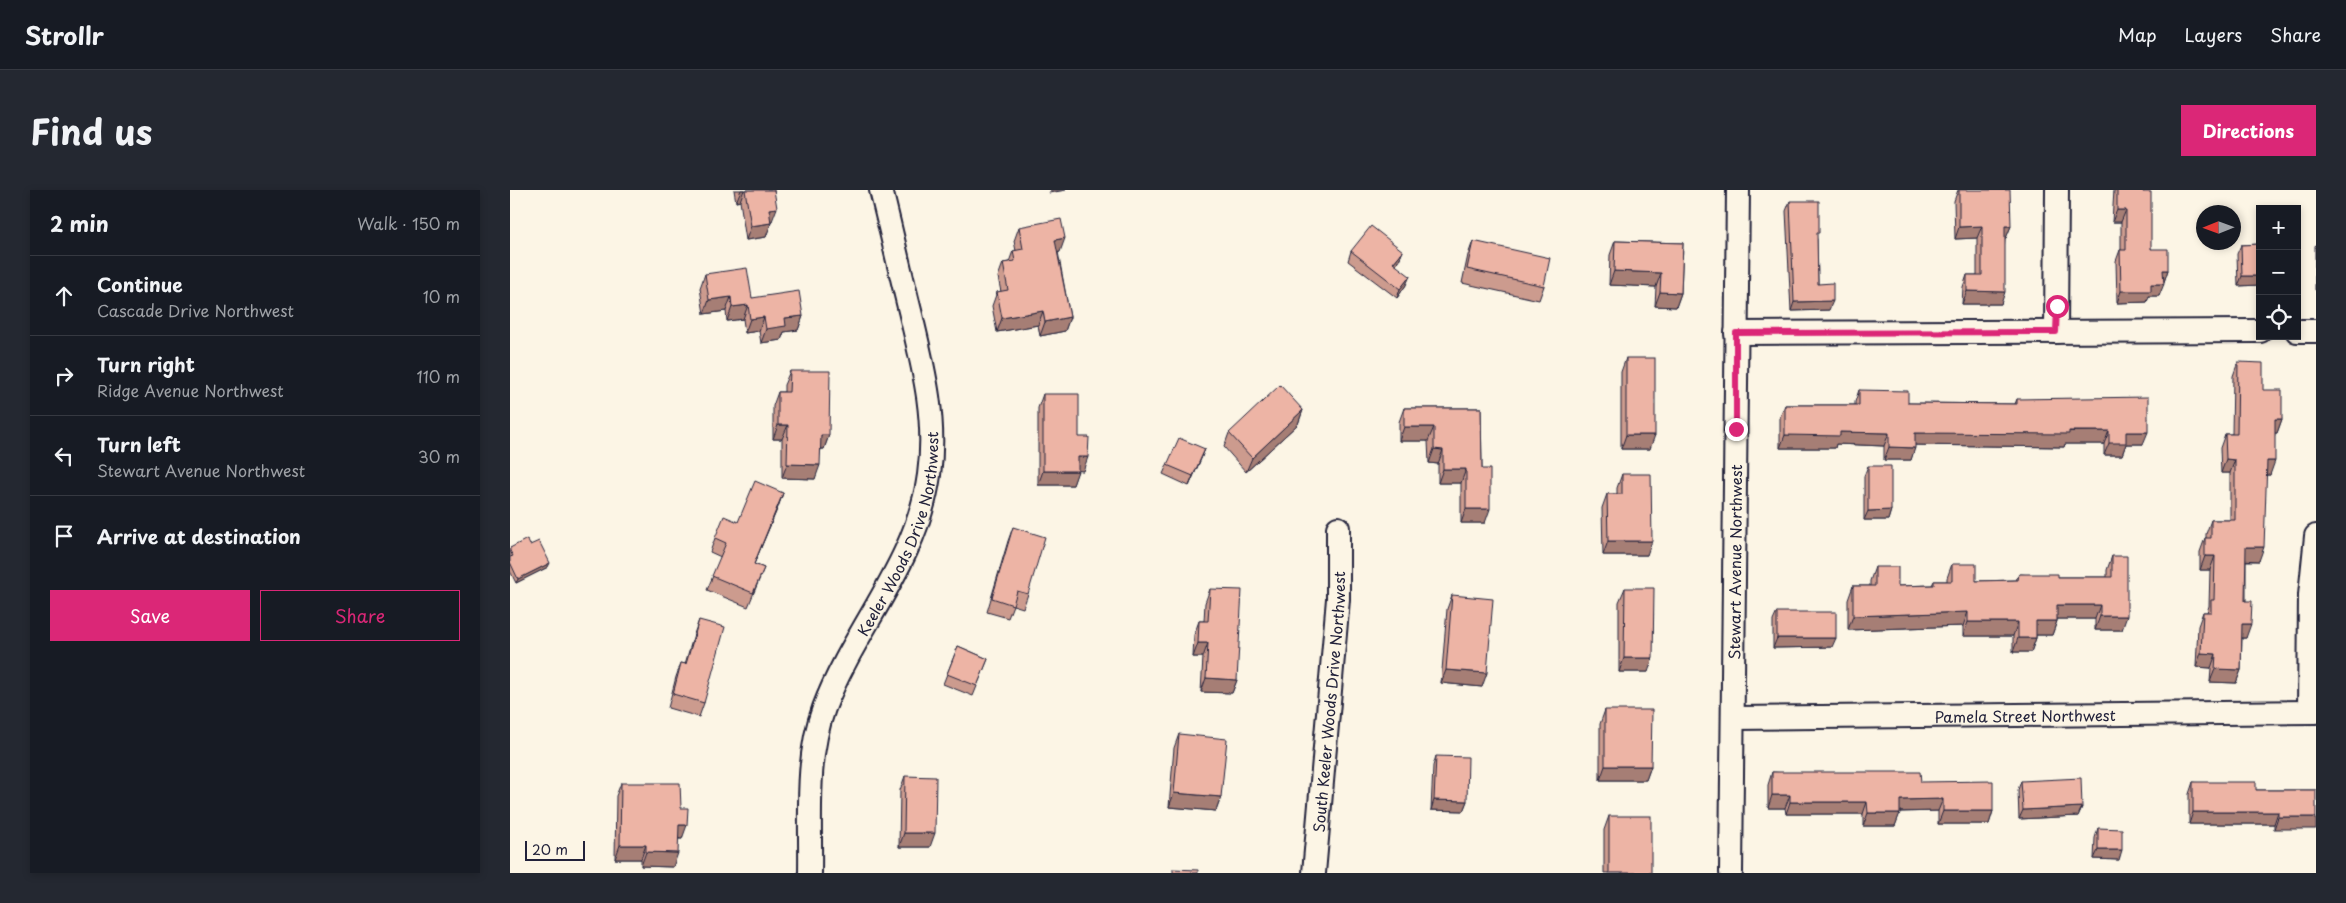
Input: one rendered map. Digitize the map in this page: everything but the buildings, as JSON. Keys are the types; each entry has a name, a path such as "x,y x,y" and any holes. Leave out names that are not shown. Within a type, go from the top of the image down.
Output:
{"street":[{"name":"Keeler Woods Drive Northwest","path":"810,873 811,794 817,730 834,686 904,556 924,501 931,460 931,413 925,372 881,190"},
{"name":"Stewart Avenue Northwest","path":"1732,873 1738,190"},
{"path":"2056,332 2057,190"},
{"path":"1736,333 2256,331"},
{"path":"2301,331 2316,331"},
{"name":"South Keeler Woods Drive Northwest","path":"1314,873 1338,599 1338,528"},
{"path":"2313,712 2310,595 2316,536"},
{"name":"Pamela Street Northwest","path":"1734,718 2313,712"}],"route":[{"path":"1736,429 1736,333 2056,332 2057,306"}]}
